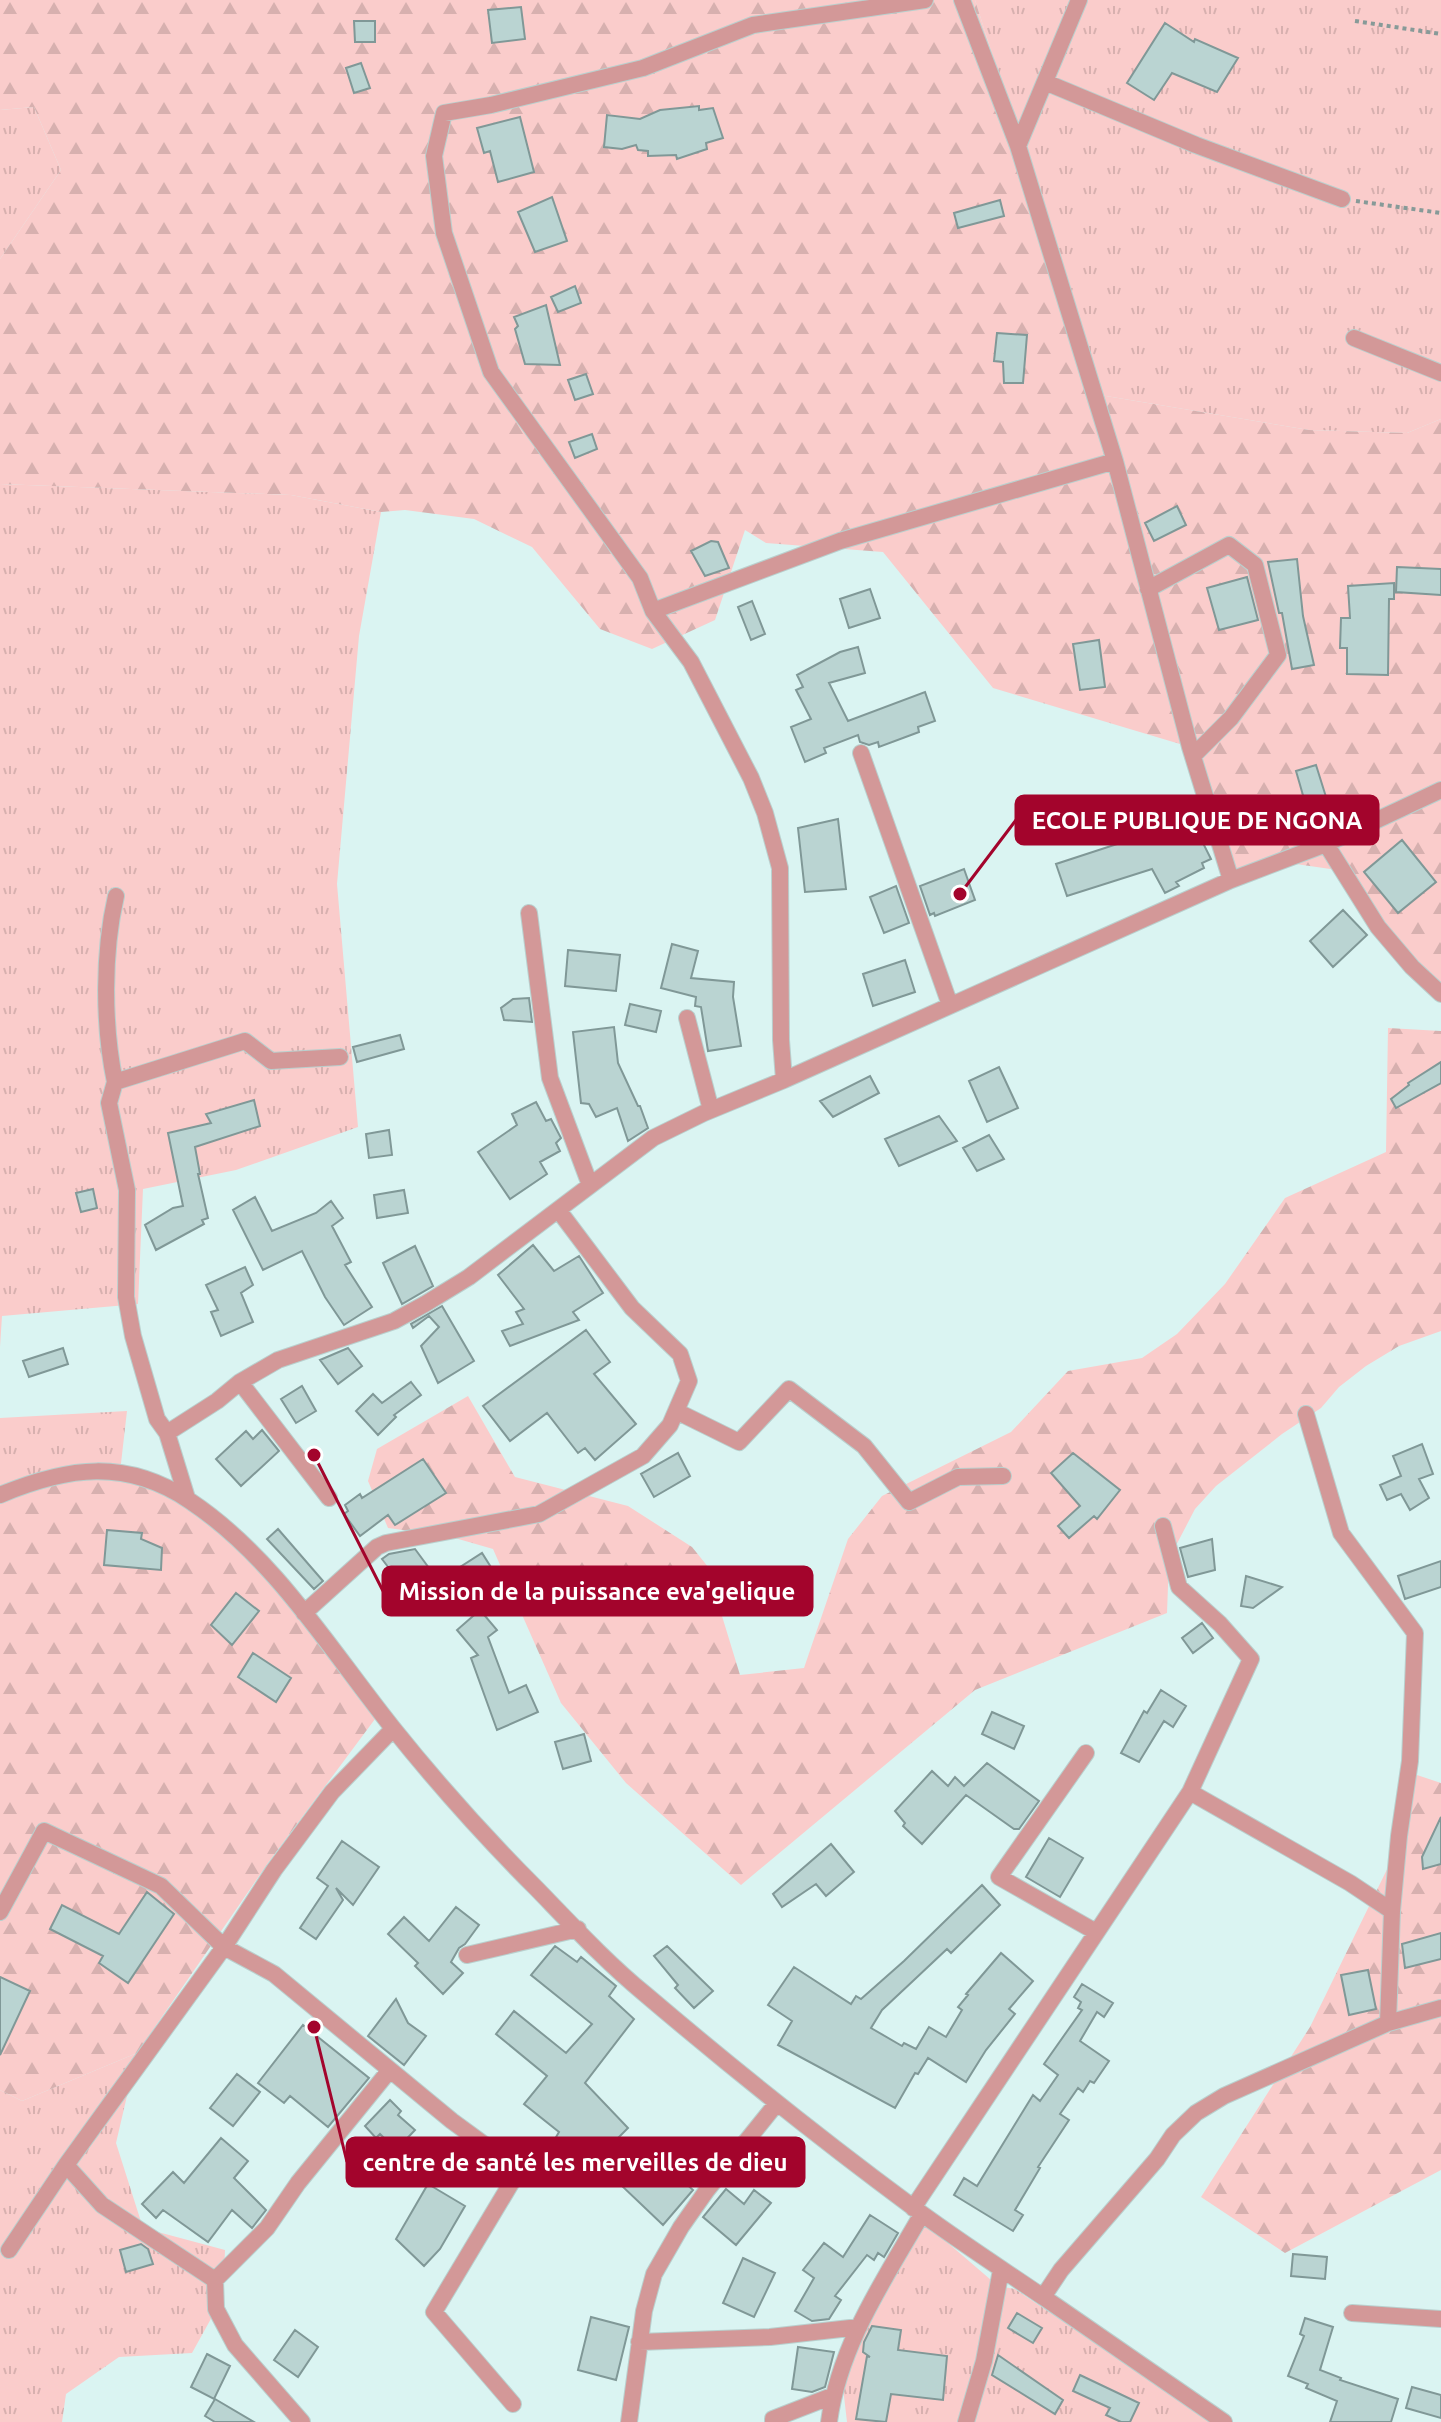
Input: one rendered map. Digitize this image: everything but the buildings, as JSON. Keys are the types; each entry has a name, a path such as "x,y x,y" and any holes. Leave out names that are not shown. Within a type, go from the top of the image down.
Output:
{"street":[{"path":"784,1080 780,868 765,813 751,778 691,662 653,611 640,578 491,372 444,233 434,156 444,113 491,105 643,68 753,25 925,0"},
{"path":"962,0 1018,146 1115,461 1193,756 1231,880"},
{"path":"1018,146 1079,0"},
{"path":"1045,82 1196,145 1342,199"},
{"path":"1354,338 1441,373"},
{"path":"653,611 840,541 1115,461"},
{"path":"1148,589 1229,545 1255,565 1278,655 1231,718 1193,756"},
{"path":"861,753 950,1005"},
{"path":"167,1433 217,1401 240,1382 278,1360 394,1321 425,1304 469,1277 653,1138 1231,880 1326,844 1441,790"},
{"path":"1326,844 1378,927 1412,967 1441,994"},
{"path":"116,896 107,992 108,1050 115,1082 109,1103 127,1190 126,1297 133,1336 157,1419 167,1433 187,1498"},
{"path":"529,913 550,1078 590,1185"},
{"path":"687,1018 711,1110"},
{"path":"115,1082 245,1041 271,1061 340,1057"},
{"path":"304,1613 377,1547 531,1516 643,1456 670,1425 689,1381 680,1354 632,1308 559,1211"},
{"path":"240,1382 329,1498"},
{"path":"676,1411 739,1442 789,1389 864,1446 909,1502 958,1477 1003,1476"},
{"path":"1306,1414 1341,1533 1415,1633 1410,1761 1392,1911 1388,2023"},
{"path":"0,1495 30,1482 98,1469 156,1482 187,1498 237,1537 304,1613 393,1729 501,1850 642,1992 777,2103 918,2211 1224,2422"},
{"path":"829,2422 832,2396 859,2327 918,2211 1096,1932 1190,1792 1251,1659 1220,1624 1179,1587 1163,1526"},
{"path":"9,2250 66,2165 224,1947 274,1870 332,1792 393,1729"},
{"path":"1086,1753 999,1877 1096,1932"},
{"path":"1190,1792 1350,1883 1392,1911"},
{"path":"0,1912 44,1831 161,1886 224,1947 274,1974 389,2071 519,2170 434,2312 513,2404"},
{"path":"467,1955 578,1929"},
{"path":"1043,2297 1061,2270 1157,2159 1173,2135 1196,2113 1224,2096 1388,2023 1441,2008"},
{"path":"302,2422 235,2345 216,2309 215,2280 267,2228 298,2183 389,2071"},
{"path":"629,2422 639,2342 654,2274 707,2190 777,2103"},
{"path":"66,2165 102,2205 215,2280"},
{"path":"966,2422 984,2361 1001,2270"},
{"path":"1352,2313 1441,2319"},
{"path":"639,2342 770,2337 859,2327"},
{"path":"773,2422 773,2419 832,2396"}],"path":[{"path":"1355,21 1441,34"},
{"path":"1342,199 1441,213"}],"green space":[{"path":"0,0 975,0 1100,395 1309,430 1407,433 1441,419 1441,994 1412,967 1351,872 1268,860 1231,880 1190,747 993,688 883,552 766,543 745,530 715,620 652,649 600,629 532,547 474,519 405,510 381,512 291,495 0,484 0,259 61,170 34,107 0,110"},
{"path":"975,0 1441,0 1441,419 1407,433 1309,430 1100,395"},
{"path":"34,107 61,170 0,259 0,110"},
{"path":"0,484 291,495 381,512 359,636 337,884 358,1127 236,1170 143,1189 138,1304 2,1316 0,1347"},
{"path":"1388,1028 1441,1031 1441,1331 1399,1346 1366,1366 1339,1387 1321,1408 1216,1486 1195,1509 1169,1559 1167,1613 975,1690 741,1885 626,1783 561,1703 493,1549 448,1536 388,1528 368,1481 377,1449 468,1396 515,1477 628,1506 692,1547 717,1578 722,1616 740,1675 804,1668 848,1539 882,1496 1011,1432 1068,1371 1142,1358 1177,1334 1225,1284 1285,1198 1386,1152"},
{"path":"127,1411 120,1472 0,1489 0,1418"},
{"path":"91,1470 207,1505 378,1715 268,1863 137,2053 22,2101 0,2090 0,1489"},
{"path":"1411,1773 1441,1783 1441,2170 1285,2253 1201,2197 1310,2027 1395,1853"},
{"path":"137,2053 116,2143 143,2228 225,2250 223,2297 192,2353 119,2357 66,2394 62,2422 0,2422 0,2090 22,2101"},
{"path":"913,2213 998,2286 1015,2289 1213,2422 847,2422 842,2379"}],"place":[{"name":"ECOLE PUBLIQUE DE NGONA","path":"960,894"},
{"name":"Mission de la puissance eva'gelique","path":"314,1455"},
{"name":"centre de santé les merveilles de dieu","path":"314,2027"}]}
